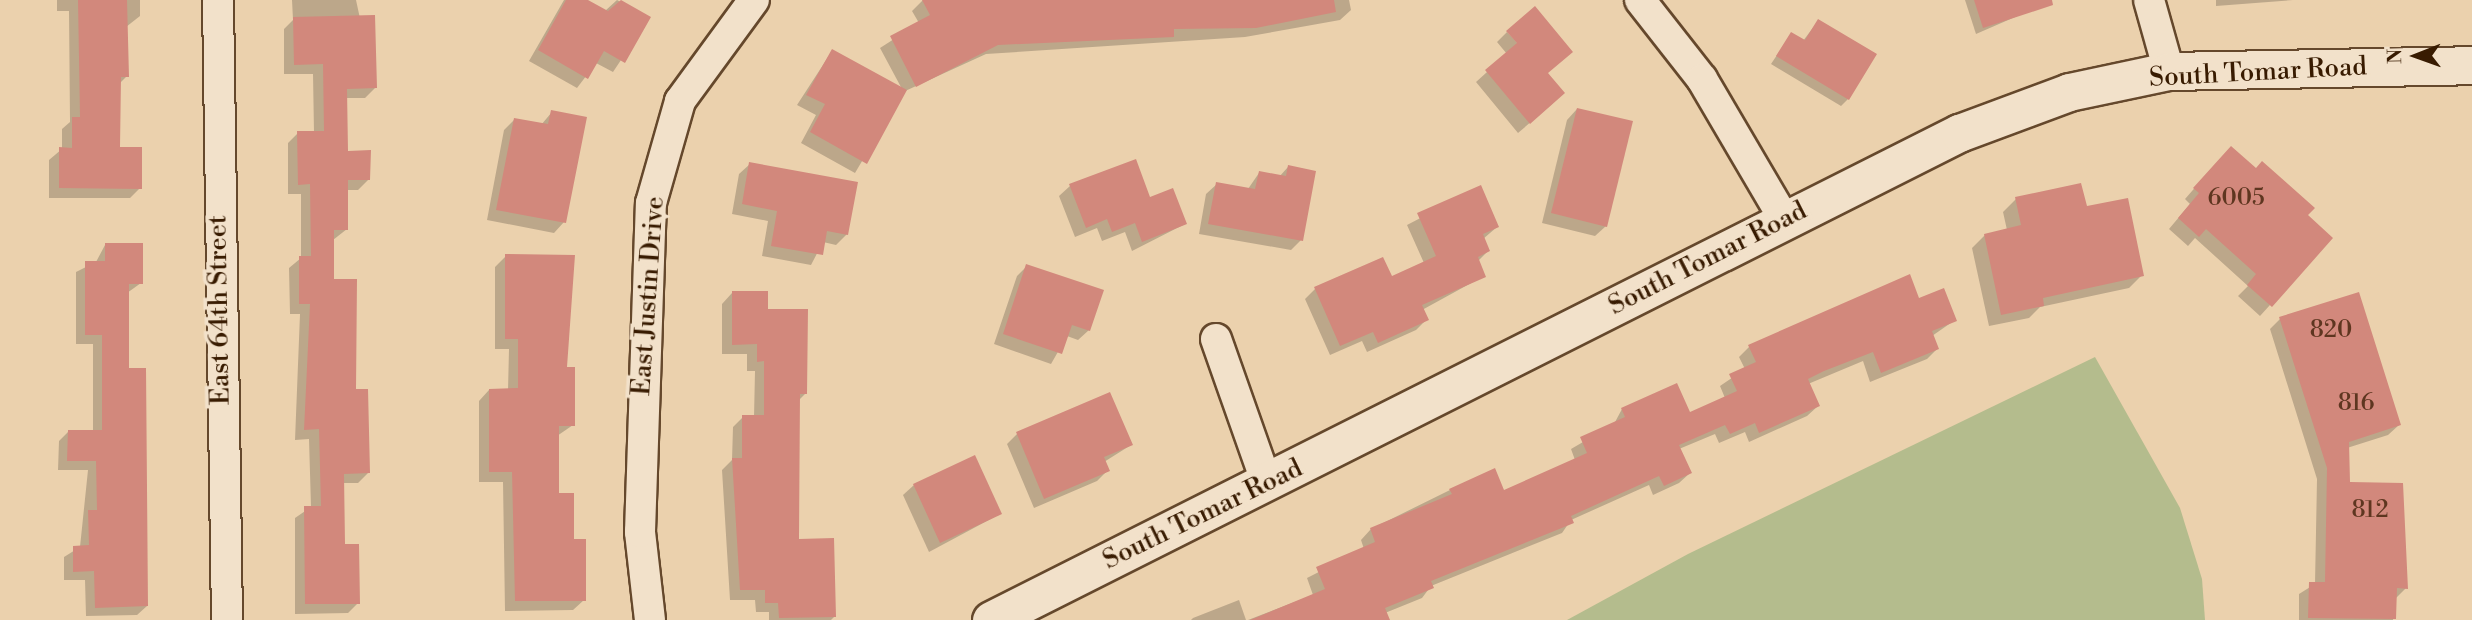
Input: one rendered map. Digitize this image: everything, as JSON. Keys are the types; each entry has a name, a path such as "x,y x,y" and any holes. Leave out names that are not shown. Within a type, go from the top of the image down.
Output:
{"street":[{"name":"East 64th Street","path":"218,0 228,620"},
{"name":"East Justin Drive","path":"650,620 640,532 650,203 680,101 754,0"},
{"path":"1640,0 1702,79 1784,219"},
{"path":"2149,0 2169,71"},
{"name":"South Tomar Road","path":"991,620 1267,484 1784,219 1959,133 2069,92 2169,71 2472,65"},
{"path":"1216,339 1267,484"}],"green space":[{"path":"2095,357 2180,508 2202,579 2205,620 1567,620 1688,554"}],"building":[{"path":"78,0 127,0 129,77 121,77 120,147 142,147 142,189 59,188 59,147 72,148 72,117 80,117"},
{"path":"566,0 588,0 608,11 621,0 651,17 625,63 604,51 588,79 538,50"},
{"path":"922,0 1334,0 1336,12 1256,28 1174,29 1174,37 998,45 916,87 890,36 930,15"},
{"path":"1974,0 2052,0 2053,5 1983,28"},
{"path":"1535,6 1573,52 1548,73 1565,93 1530,124 1485,70 1517,43 1506,31"},
{"path":"375,15 377,88 347,89 348,151 371,150 370,180 348,180 348,230 334,230 334,279 357,279 356,389 368,389 370,473 344,474 345,544 359,544 360,604 305,604 304,506 321,506 319,429 304,430 310,304 299,304 299,256 311,256 310,184 298,185 297,131 324,131 323,64 294,65 293,17"},
{"path":"1818,19 1877,54 1849,100 1776,56 1791,32 1805,40"},
{"path":"832,49 907,90 867,164 810,132 825,104 806,95"},
{"path":"1577,108 1633,121 1607,227 1551,213"},
{"path":"551,110 587,117 566,223 496,210 514,118 548,124"},
{"path":"2231,146 2256,168 2262,161 2315,208 2308,215 2333,238 2272,307 2247,285 2256,274 2206,229 2199,237 2178,218 2199,193 2193,188"},
{"path":"1136,159 1150,197 1173,188 1187,224 1142,242 1135,223 1112,232 1107,219 1086,228 1069,184"},
{"path":"749,162 858,182 848,235 827,231 823,255 771,246 777,211 742,204"},
{"path":"1288,165 1316,171 1303,241 1208,224 1216,182 1255,189 1259,171 1286,176"},
{"path":"2081,183 2087,206 2128,198 2144,276 2043,298 2044,306 2001,315 1984,234 2021,225 2015,197"},
{"path":"1481,185 1499,227 1483,234 1490,251 1478,257 1486,277 1422,305 1429,320 1378,343 1373,332 1340,346 1314,287 1383,257 1392,276 1436,256 1417,213"},
{"path":"105,243 143,243 143,284 129,284 129,368 146,368 148,606 95,608 94,571 73,572 73,546 89,545 88,510 97,510 96,461 67,461 68,430 102,430 102,335 85,335 85,261 105,261"},
{"path":"505,254 575,255 567,367 575,367 575,426 559,426 559,493 574,493 574,539 586,539 586,601 515,601 512,472 489,472 489,389 518,388 518,339 505,339"},
{"path":"1026,264 1104,290 1090,331 1072,325 1062,354 1003,334"},
{"path":"1910,274 1919,298 1944,288 1957,321 1932,331 1939,349 1881,373 1873,352 1824,371 1808,379 1820,406 1759,433 1755,423 1730,434 1725,425 1679,445 1692,473 1664,486 1659,476 1571,516 1574,523 1431,581 1434,588 1385,608 1390,620 1250,620 1325,589 1316,567 1375,542 1370,528 1452,494 1449,489 1495,468 1504,490 1587,453 1580,437 1625,417 1621,408 1677,383 1690,412 1737,391 1729,374 1756,362 1748,345"},
{"path":"732,291 768,291 768,309 808,309 807,394 800,394 799,539 834,538 836,617 779,618 778,603 765,603 765,590 740,590 732,458 742,458 742,415 764,415 764,361 757,362 757,344 732,345"},
{"path":"2359,292 2401,425 2349,442 2350,482 2403,483 2408,589 2397,588 2396,619 2308,618 2309,582 2325,582 2327,468 2279,317"},
{"path":"1110,392 1133,445 1104,457 1110,471 1044,499 1016,432"},
{"path":"975,455 1002,514 940,543 913,484"}]}
